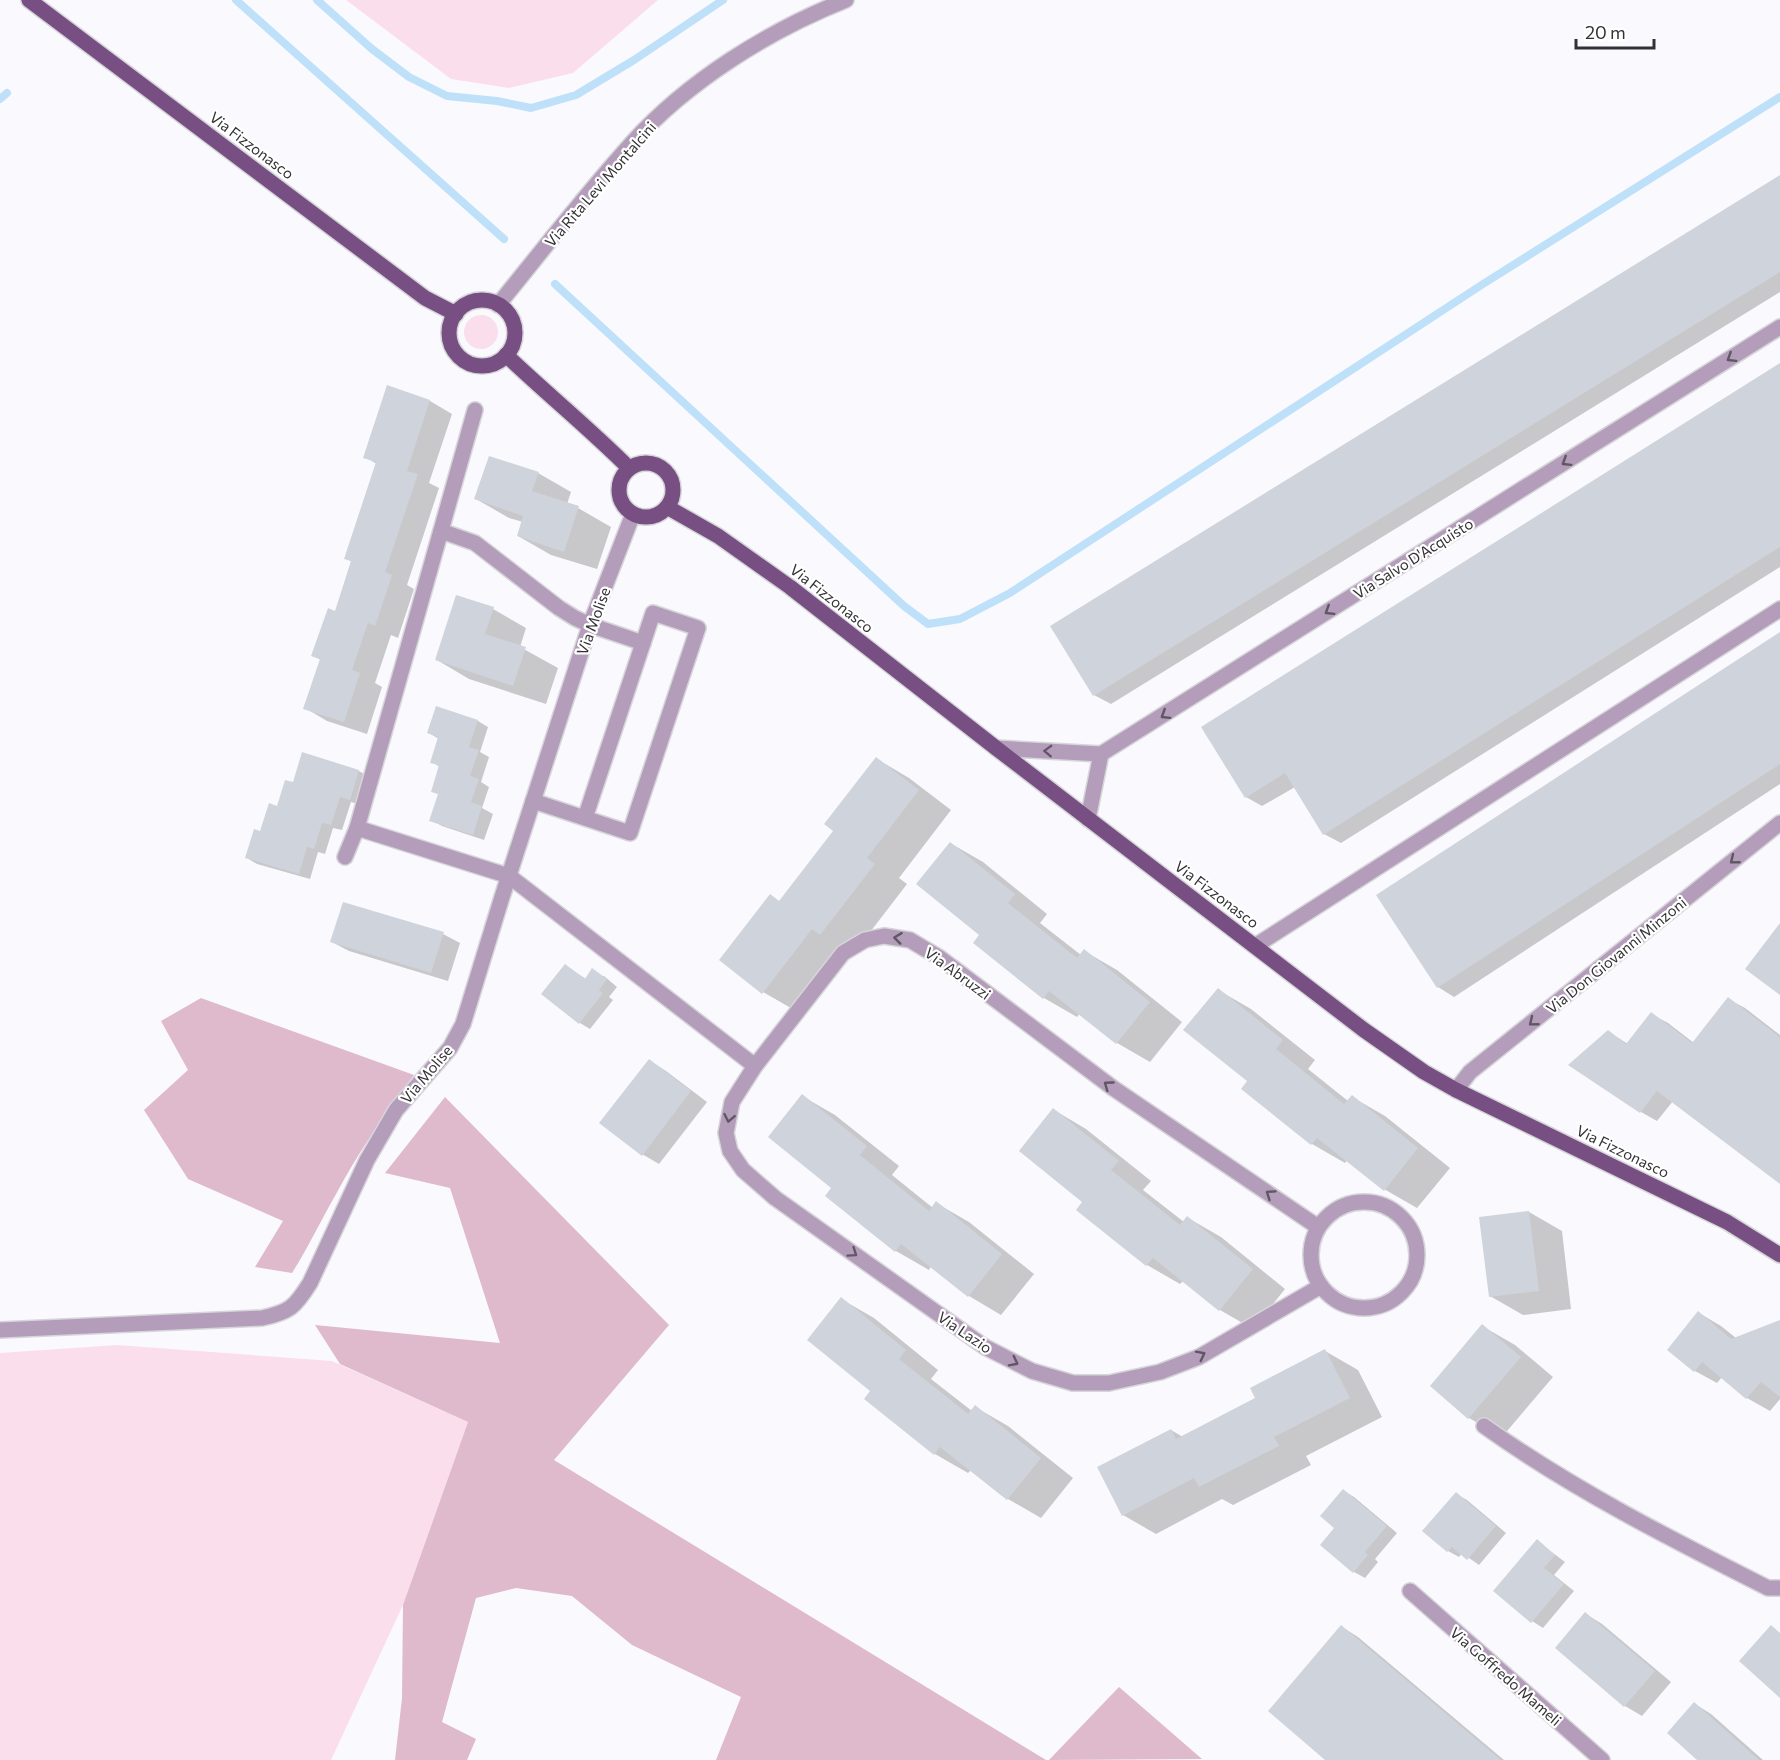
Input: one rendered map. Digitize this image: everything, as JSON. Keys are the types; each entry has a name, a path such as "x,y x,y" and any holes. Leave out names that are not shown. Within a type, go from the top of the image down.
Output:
{"main road":[{"name":"Via Fizzonasco","path":"29,0 425,298 456,314"},
{"path":"480,301 498,305 506,311 514,328 515,338 506,356 487,366 476,366 466,362 457,355 449,335 456,314 462,307 480,301"},
{"path":"506,356 590,429 629,468"},
{"path":"645,462 662,467 672,481 674,490 667,507 651,517 633,514 626,508 621,501 619,483 629,468 645,462"},
{"name":"Via Fizzonasco","path":"667,507 718,536 790,587 1088,819 1364,1030 1424,1072 1456,1090 1727,1222 1780,1255"}],"street":[{"name":"Via Rita Levi Montalcini","path":"498,305 633,142 673,104 718,69 774,33 846,0"},
{"name":"Via Salvo D'Acquisto","path":"1101,754 1780,327"},
{"path":"345,857 357,828 475,410"},
{"name":"Via Molise","path":"0,1330 262,1318 284,1313 298,1301 310,1283 367,1160 384,1130 396,1110 450,1048 463,1024 590,625 633,514"},
{"path":"441,531 475,543 559,608 590,625 643,643"},
{"path":"1255,946 1780,609"},
{"path":"533,801 630,833 698,628 653,614 585,818"},
{"path":"996,748 1101,754 1088,819"},
{"name":"Via Don Giovanni Minzoni","path":"1456,1090 1470,1072 1780,823"},
{"path":"357,828 509,876 755,1066"},
{"name":"Via Abruzzi","path":"755,1066 843,952 865,940 884,936 910,940 940,958 1113,1088 1318,1227"},
{"name":"Via Lazio","path":"755,1066 732,1102 726,1133 730,1151 743,1170 775,1198 985,1347 1032,1371 1073,1383 1109,1383 1160,1372 1199,1357 1321,1286"},
{"path":"1372,1201 1392,1209 1408,1223 1416,1242 1417,1263 1410,1282 1396,1298 1377,1307 1356,1308 1336,1300 1321,1286 1312,1267 1311,1246 1318,1227 1332,1211 1352,1202 1372,1201"},
{"path":"1484,1426 1519,1451 1673,1540 1768,1588 1780,1588"},
{"name":"Via Goffredo Mameli","path":"1410,1591 1602,1760"}],"shaded area":[{"path":"346,0 658,0 573,73 509,88 451,79"},
{"path":"481,315 493,320 498,332 493,344 481,349 469,344 464,332 469,320"},
{"path":"201,998 414,1075 362,1149 292,1273 255,1267 283,1221 188,1179 144,1110 188,1070 161,1021"},
{"path":"445,1097 669,1325 554,1460 1046,1760 716,1760 741,1697 632,1645 572,1596 516,1588 476,1598 442,1722 476,1739 467,1760 395,1760 402,1698 403,1605 468,1422 340,1364 315,1325 500,1343 450,1188 385,1173"},
{"path":"117,1345 332,1361 468,1422 403,1605 331,1760 0,1760 0,1353"},
{"path":"1119,1687 1202,1759 1049,1760"}],"building":[{"path":"1780,175 1780,272 1093,696 1050,626"},
{"path":"1780,363 1780,547 1323,835 1285,773 1245,798 1201,727"},
{"path":"387,385 430,400 407,471 418,474 385,572 392,575 375,626 368,623 352,670 360,673 344,722 303,709 320,659 311,656 328,608 335,611 351,561 344,559 376,462 363,458"},
{"path":"489,456 539,472 532,491 579,506 564,552 517,536 523,516 474,499"},
{"path":"456,595 494,607 485,634 526,647 513,686 435,660"},
{"path":"1780,632 1780,764 1437,988 1376,895"},
{"path":"436,706 478,720 469,747 479,750 470,776 479,779 471,802 482,806 473,835 429,821 438,794 431,792 439,765 430,763 438,737 427,733"},
{"path":"302,752 359,770 350,800 340,797 331,825 322,823 314,849 307,847 299,874 245,858 254,829 260,831 269,803 277,806 285,780 293,782"},
{"path":"876,757 919,790 867,858 875,864 820,935 812,929 762,994 719,960 770,894 779,901 833,831 824,824"},
{"path":"950,842 1015,894 1008,903 1077,958 1084,949 1150,1002 1116,1044 1049,991 1043,999 973,943 979,935 916,884"},
{"path":"343,902 444,932 431,973 330,942"},
{"path":"1780,923 1780,995 1745,969"},
{"path":"565,964 585,979 592,968 607,979 599,990 603,993 579,1024 541,994"},
{"path":"1218,988 1283,1040 1276,1049 1344,1104 1352,1095 1418,1148 1384,1191 1317,1138 1311,1145 1241,1089 1247,1081 1183,1030"},
{"path":"1728,997 1780,1037 1780,1184 1657,1091 1640,1113 1568,1065 1608,1030 1626,1044 1651,1012 1692,1043"},
{"path":"649,1059 691,1091 642,1156 599,1123"},
{"path":"802,1094 867,1146 860,1155 929,1211 936,1201 1002,1254 968,1297 901,1244 895,1252 825,1196 831,1188 768,1137"},
{"path":"1053,1108 1119,1161 1111,1170 1180,1225 1187,1216 1253,1269 1219,1311 1153,1258 1146,1266 1076,1210 1082,1202 1019,1151"},
{"path":"1529,1211 1539,1291 1489,1297 1479,1217"},
{"path":"841,1297 906,1350 899,1359 968,1414 975,1405 1041,1458 1007,1500 940,1447 934,1455 864,1399 870,1391 807,1340"},
{"path":"1698,1311 1731,1339 1780,1320 1780,1397 1761,1382 1746,1399 1702,1362 1694,1372 1667,1350"},
{"path":"1482,1324 1521,1357 1468,1419 1430,1386"},
{"path":"1325,1349 1350,1398 1274,1437 1279,1446 1199,1487 1194,1478 1122,1516 1097,1467 1171,1429 1176,1439 1255,1398 1250,1388"},
{"path":"1343,1489 1387,1526 1365,1552 1368,1555 1353,1573 1320,1545 1334,1528 1320,1516"},
{"path":"1456,1492 1496,1526 1467,1560 1452,1547 1447,1552 1422,1531"},
{"path":"1537,1539 1555,1555 1544,1568 1564,1584 1531,1623 1493,1591"},
{"path":"1585,1612 1655,1671 1624,1707 1555,1648"},
{"path":"1341,1625 1501,1760 1325,1760 1268,1711"},
{"path":"1771,1625 1780,1633 1780,1698 1739,1661"},
{"path":"1694,1702 1759,1760 1697,1760 1667,1733"}],"waterway":[{"path":"236,0 504,239"},
{"path":"317,0 372,49 409,77 447,96 497,101 531,108 576,95 634,60 723,0"},
{"path":"0,99 7,93"},
{"path":"555,284 904,606 928,624 960,619 1010,593 1483,284 1780,97"}]}
